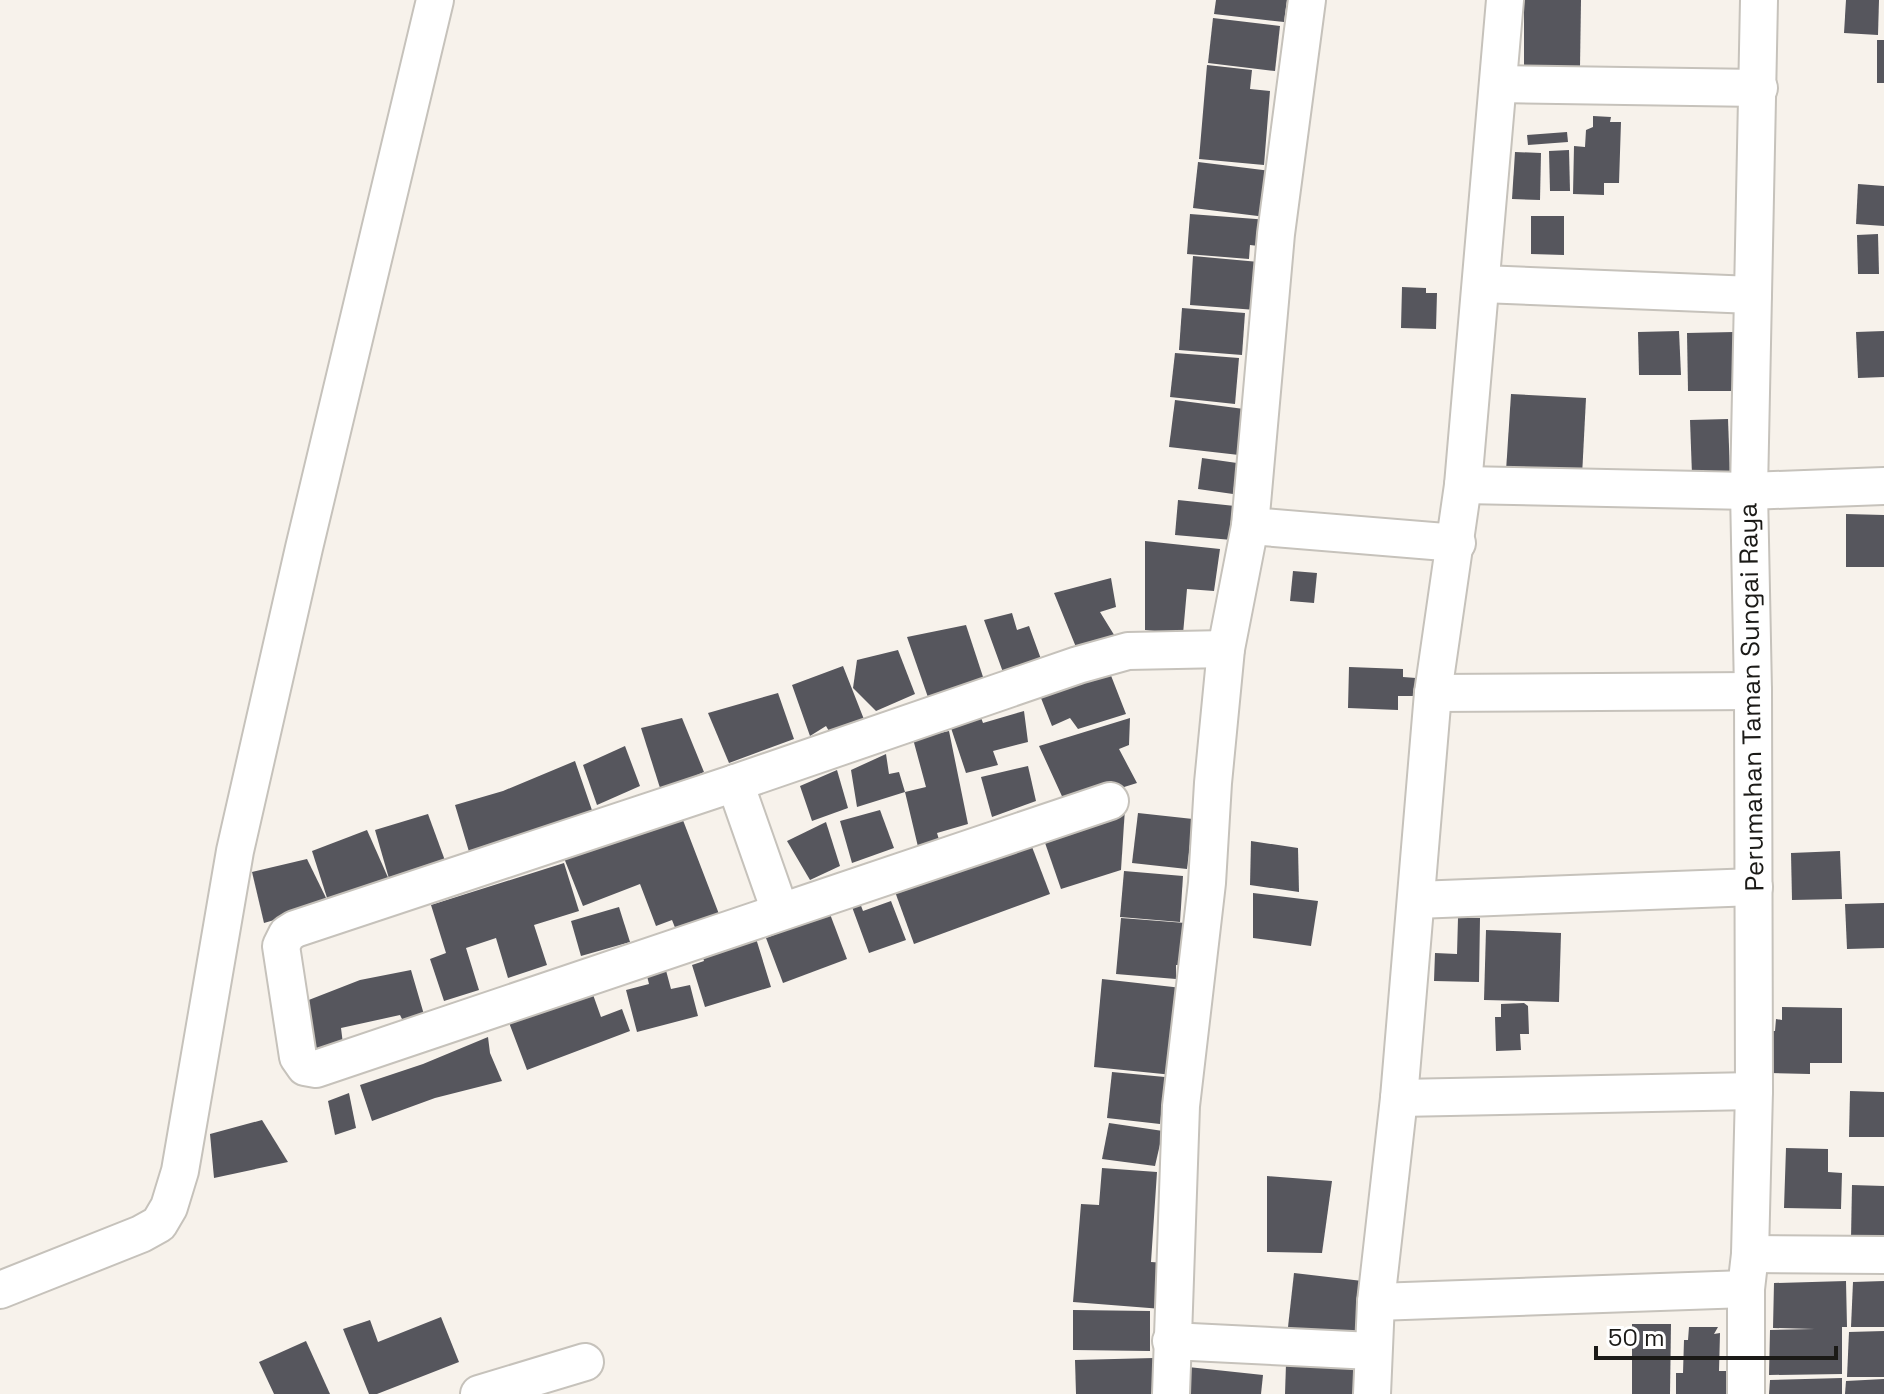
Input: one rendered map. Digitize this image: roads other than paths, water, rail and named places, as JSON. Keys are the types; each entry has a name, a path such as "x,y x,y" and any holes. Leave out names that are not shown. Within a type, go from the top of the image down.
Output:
{"street":[{"path":"0,1290 141,1234 159,1224 169,1207 180,1171 235,851 435,0"},
{"path":"1171,1394 1181,1106 1207,883 1226,649 1250,526 1276,234 1307,0"},
{"path":"1372,1394 1376,1302 1399,1098 1433,693 1457,543 1505,0"},
{"name":"Perumahan Taman Sungai Raya","path":"1746,1394 1754,1091 1749,491 1759,0"},
{"path":"1499,84 1759,88"},
{"path":"1482,284 1753,295"},
{"path":"1463,485 1749,491 1884,486"},
{"path":"1250,526 1457,543"},
{"path":"1110,801 316,1069 305,1067 298,1057 281,946 287,934 295,929 1128,651 1226,649"},
{"path":"1433,693 1753,691"},
{"path":"735,783 780,911"},
{"path":"1416,900 1754,887"},
{"path":"1399,1098 1754,1091"},
{"path":"1376,1302 1748,1272 1884,1255"},
{"path":"1171,1341 1372,1351"},
{"path":"479,1394 585,1362"}]}
